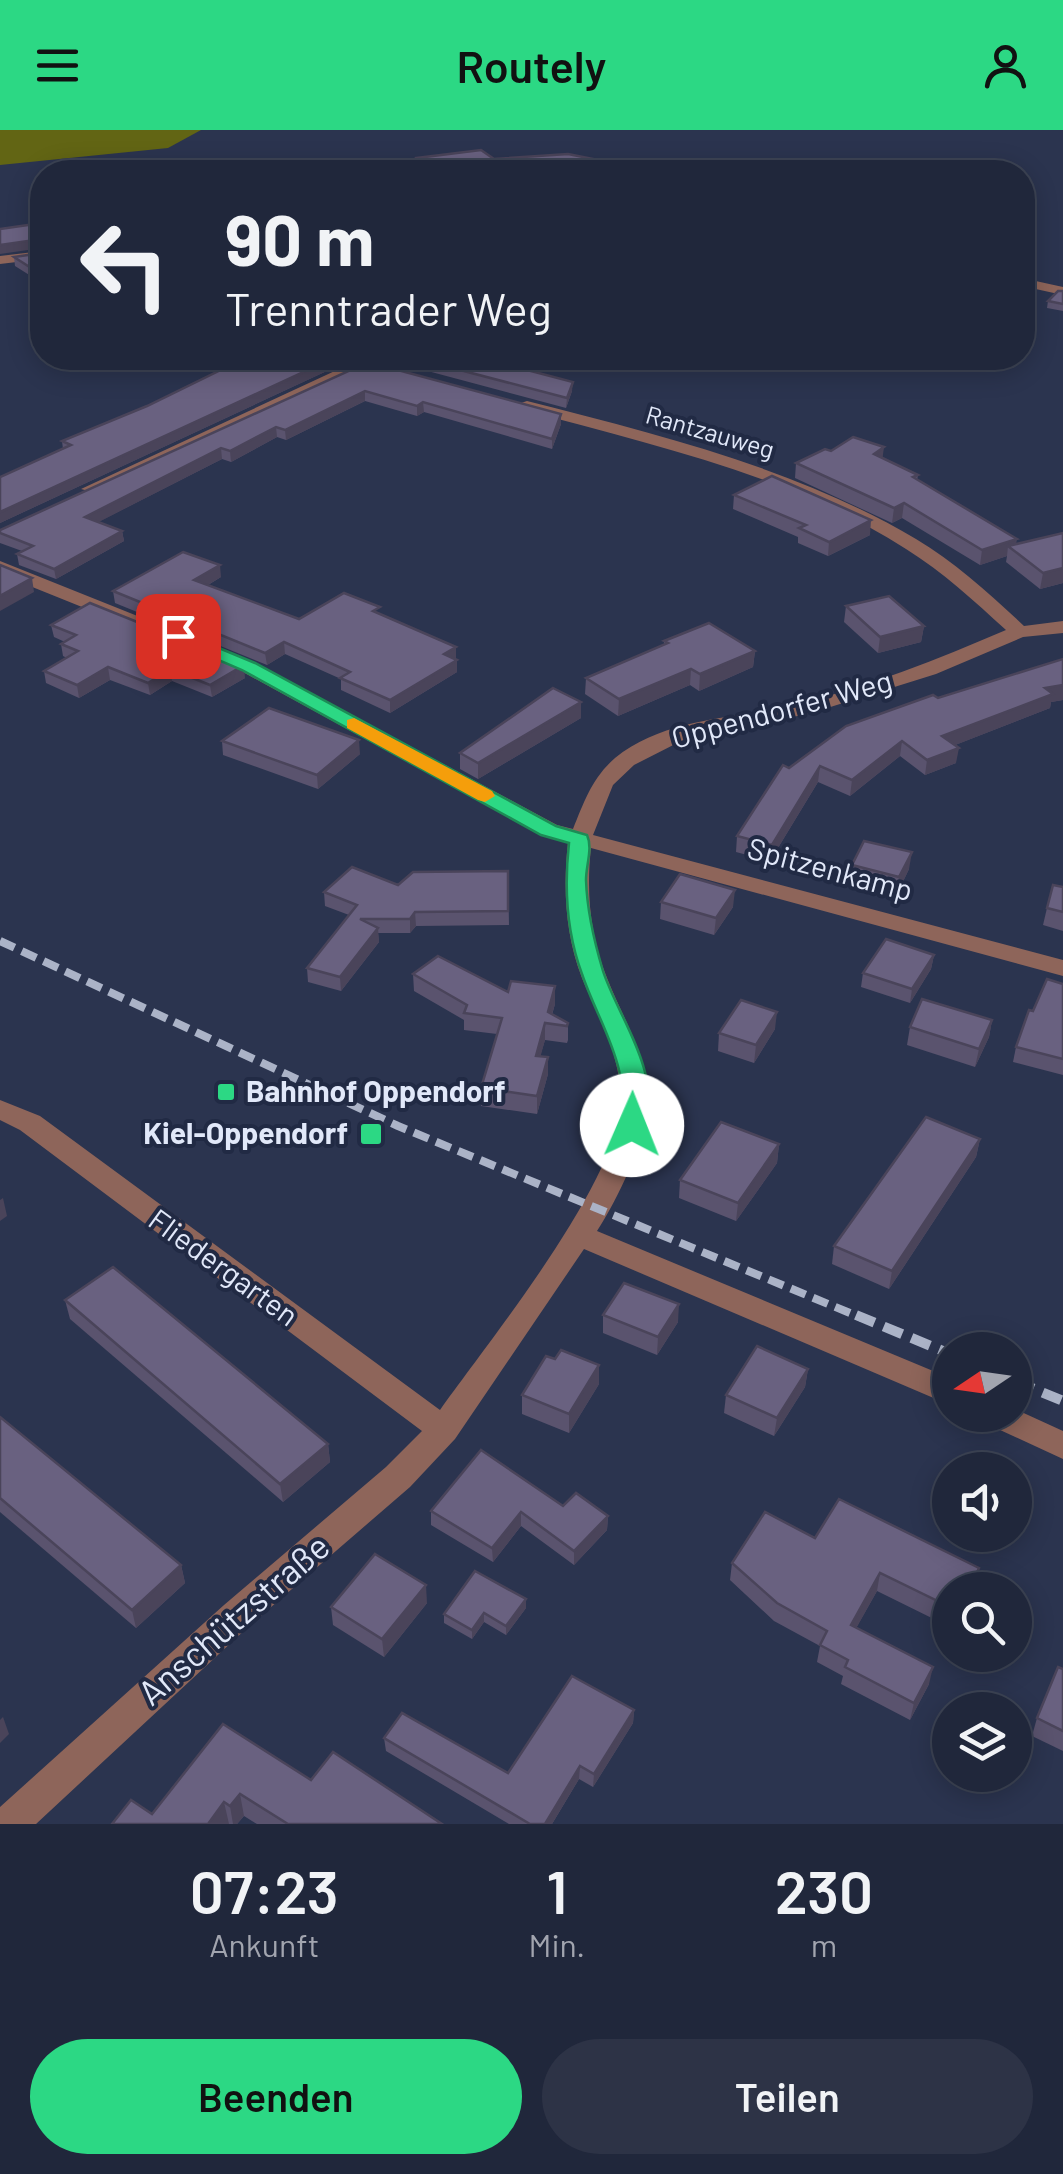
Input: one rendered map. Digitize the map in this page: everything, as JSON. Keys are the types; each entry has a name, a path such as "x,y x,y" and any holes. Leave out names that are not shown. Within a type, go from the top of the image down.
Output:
{"street":[{"path":"0,260 30,256"},
{"path":"1035,285 1063,291"},
{"path":"67,500 337,370"},
{"path":"394,370 422,378"},
{"name":"Rantzauweg","path":"514,402 768,473 820,495 939,560 980,591 1019,632"},
{"name":"Spitzenkamp","path":"0,567 248,666 548,830 1063,968"},
{"name":"Oppendorfer Weg","path":"450,1422 601,1199 632,1125 635,1100 623,1042 593,975 579,923 576,878 580,839 603,782 626,760 653,745 708,724 801,710 929,670 1019,632 1063,627"},
{"name":"Fliedergarten","path":"0,1109 30,1123 450,1422"},
{"path":"578,1235 932,1383"},
{"name":"Anschützstraße","path":"9,1824 222,1628 398,1477 450,1422"},
{"path":"1032,1431 1063,1446"}],"shaded area":[{"path":"0,130 201,130 168,148 0,165"}],"building":[{"path":"481,150 494,159 568,154 598,160 419,160 417,158"},
{"path":"30,225 30,241 0,245 0,229"},
{"path":"30,255 30,267 14,257"},
{"path":"1063,291 1063,304 1048,301"},
{"path":"221,370 308,370 0,512 0,477 71,445 62,441"},
{"path":"350,370 398,370 561,414 552,439 423,402 417,406 365,391 285,430 276,427 230,451 221,448 85,517 122,531 54,569 17,554 33,546 0,530"},
{"path":"460,370 527,370 573,382 567,398"},
{"path":"853,437 884,447 874,454 918,475 913,477 1017,539 982,550 904,503 894,508 796,463 825,449 831,451"},
{"path":"772,476 871,520 829,542 799,528 806,525 734,495"},
{"path":"1063,533 1063,568 1043,573 1008,546"},
{"path":"183,552 220,565 194,580 299,619 344,593 380,607 373,611 456,647 444,654 457,660 390,700 340,678 350,672 284,642 265,653 113,591"},
{"path":"0,565 32,578 0,596"},
{"path":"889,596 924,626 880,637 846,606"},
{"path":"90,603 244,665 210,685 170,669 148,683 108,667 77,685 44,671 78,651 61,644 76,635 51,625"},
{"path":"709,623 755,651 700,674 691,669 619,699 586,678 668,643 664,641"},
{"path":"1063,659 1063,685 1045,688 1053,694 942,736 959,748 927,760 902,741 852,780 820,766 772,845 737,836 783,765 789,768 846,726 933,695 938,698"},
{"path":"553,688 581,702 478,763 460,753"},
{"path":"269,708 359,740 317,775 222,741"},
{"path":"864,841 912,852 899,877 852,865"},
{"path":"352,867 398,885 413,872 508,871 508,911 415,912 410,919 360,919 378,928 340,977 307,968 357,905 324,892"},
{"path":"680,874 735,890 716,918 661,902"},
{"path":"1053,885 1063,887 1063,912 1047,908"},
{"path":"886,939 934,955 912,989 863,973"},
{"path":"438,956 508,992 511,981 555,986 548,1012 568,1023 545,1023 536,1056 548,1057 537,1096 481,1088 502,1018 464,1013 467,1005 413,974"},
{"path":"1047,979 1063,984 1063,1059 1016,1047 1029,1010 1033,1011"},
{"path":"922,999 992,1020 979,1049 910,1027"},
{"path":"741,1000 777,1012 756,1045 719,1033"},
{"path":"926,1117 980,1139 892,1271 834,1246"},
{"path":"721,1122 779,1144 738,1203 680,1180"},
{"path":"113,1267 328,1444 280,1484 65,1300"},
{"path":"624,1283 679,1304 658,1337 603,1315"},
{"path":"757,1346 808,1369 777,1418 726,1395"},
{"path":"561,1350 599,1365 569,1414 522,1395 546,1356 555,1359"},
{"path":"0,1417 181,1565 132,1610 0,1498"},
{"path":"481,1450 563,1506 576,1493 608,1516 574,1551 521,1512 492,1548 431,1511"},
{"path":"839,1499 932,1545 932,1552 947,1552 979,1568 977,1572 932,1572 932,1598 880,1573 851,1625 932,1666 914,1703 845,1667 848,1660 820,1645 827,1631 777,1603 732,1563 765,1512 815,1538"},
{"path":"375,1554 426,1585 382,1639 331,1607"},
{"path":"475,1571 526,1599 506,1626 484,1613 472,1630 444,1614"},
{"path":"1058,1667 1063,1669 1063,1731 1037,1718"},
{"path":"572,1676 634,1710 594,1774 580,1766 545,1824 530,1824 384,1738 402,1713 508,1773"},
{"path":"223,1724 311,1780 333,1752 442,1824 288,1824 240,1794 230,1806 224,1802 208,1824 112,1824 131,1800 152,1814"}],"railway":[{"path":"0,941 398,1126 862,1318"},
{"path":"856,1315 932,1347"},
{"path":"1032,1388 1063,1401"}],"slow traffic":[{"path":"354,724 485,796"}],"place":[{"name":"Bahnhof Oppendorf","path":"226,1092"},
{"name":"Kiel-Oppendorf","path":"371,1134"}],"route":[{"path":"178,636 248,666 548,830 580,839 576,878 579,923 593,975 623,1042 632,1075 632,1125"}]}
